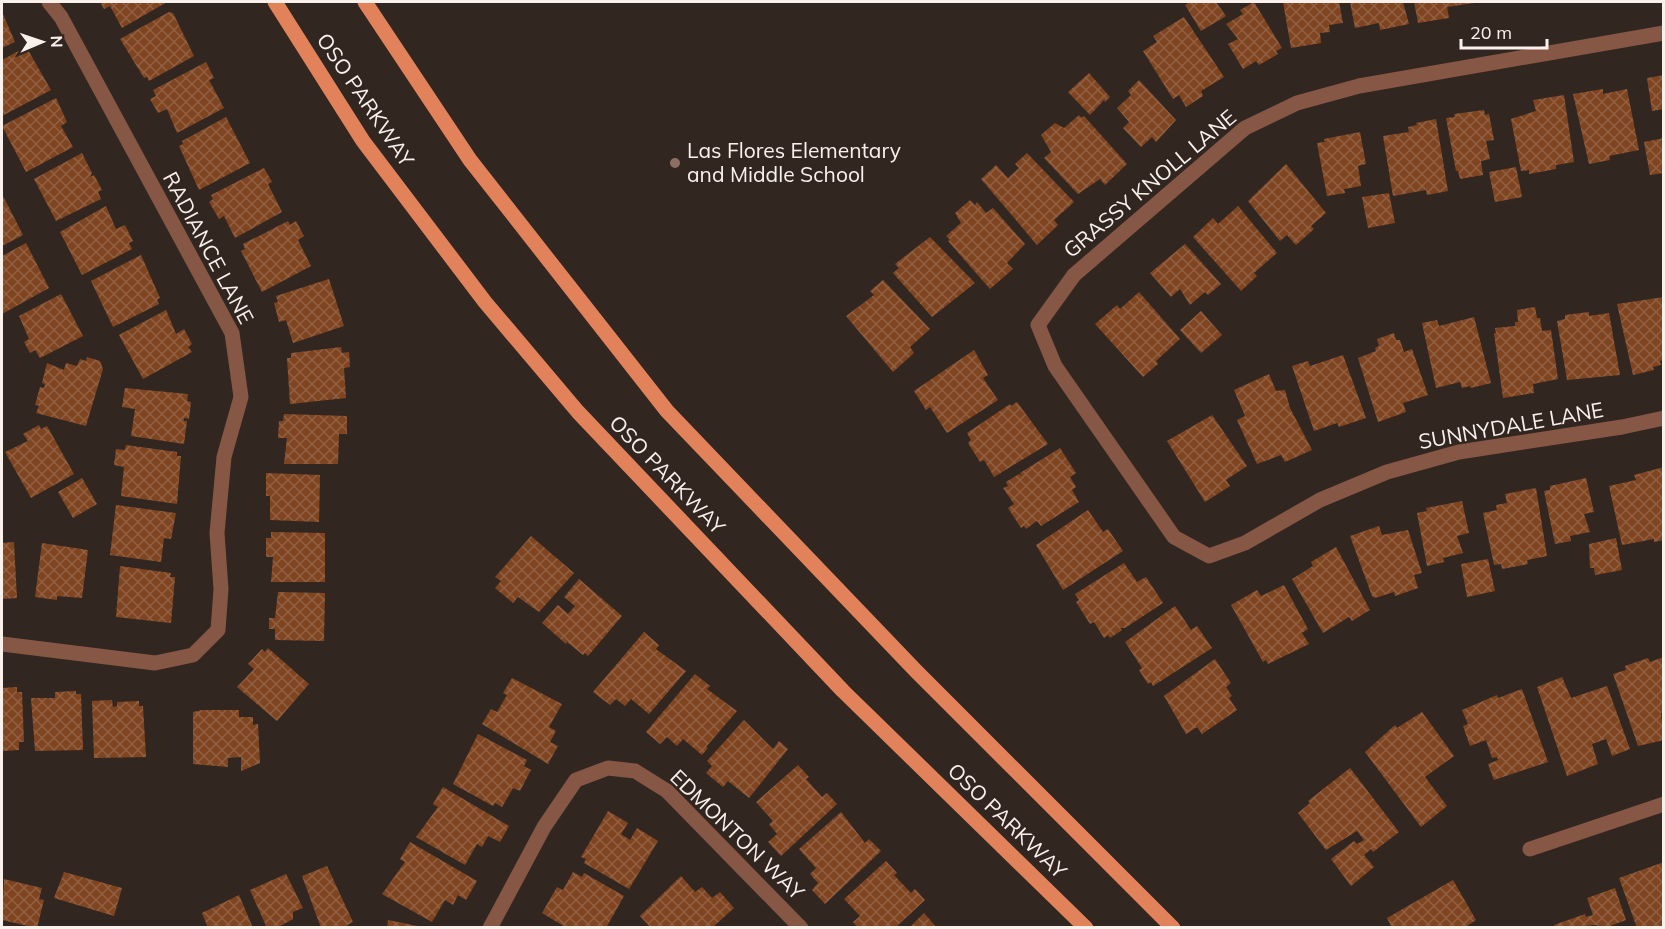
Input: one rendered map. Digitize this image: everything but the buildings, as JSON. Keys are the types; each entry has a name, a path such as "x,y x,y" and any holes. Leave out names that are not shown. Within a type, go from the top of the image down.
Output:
{"main road":[{"name":"OSO PARKWAY","path":"275,2 370,150 485,302 578,412 843,691 1086,927"},
{"name":"OSO PARKWAY","path":"365,2 470,160 668,411 916,671 1173,927"}],"street":[{"name":"RADIANCE LANE","path":"2,644 156,663 193,656 218,630 221,589 217,533 224,457 241,397 232,333 67,27 49,2"},
{"name":"GRASSY KNOLL LANE","path":"1038,325 1074,275 1218,151 1245,128 1297,103 1359,86 1664,33"},
{"name":"SUNNYDALE LANE","path":"1038,325 1056,366 1174,537 1209,556 1245,543 1320,500 1387,471 1459,452 1622,427 1664,418"},
{"name":"EDMONTON WAY","path":"490,927 544,827 576,780 608,768 634,771 667,791 801,927"},
{"path":"1530,849 1664,804"}],"place":[{"name":"Las Flores Elementary and Middle School","path":"675,163"}]}
